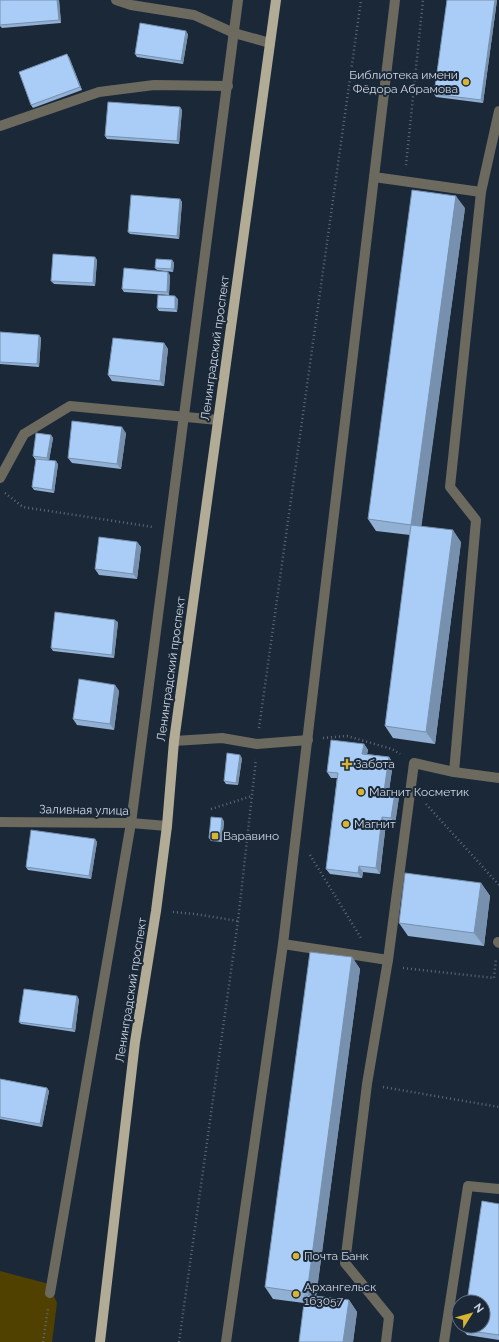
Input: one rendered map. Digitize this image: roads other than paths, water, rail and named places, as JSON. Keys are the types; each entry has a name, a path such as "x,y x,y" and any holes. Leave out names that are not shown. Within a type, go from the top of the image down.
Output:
{"main road":[{"name":"Ленинградский проспект","path":"100,1342 135,1042 156,911 167,826 174,741 276,0"}],"street":[{"path":"116,0 131,5 194,15 234,33 270,43"},
{"path":"50,1293 132,823 238,0"},
{"path":"226,1342 283,944 395,0"},
{"path":"0,126 99,92 154,86 228,86"},
{"path":"454,772 476,520 450,487 481,192 498,124 499,112"},
{"path":"374,177 481,192"},
{"path":"0,478 24,434 70,406 218,420"},
{"path":"174,741 222,738 257,744 308,740"},
{"path":"386,1342 389,1316 345,1263 367,1084 387,963 414,763 454,772 499,778"},
{"name":"Заливная улица","path":"0,822 132,823 167,826"},
{"path":"283,944 372,958 387,963"},
{"path":"444,1342 468,1186 499,1189"}],"place":[{"name":"Библиотека имени Фёдора Абрамова","path":"466,82"},
{"name":"Забота","path":"347,764"},
{"name":"Магнит Косметик","path":"361,792"},
{"name":"Магнит","path":"346,824"},
{"name":"Варавино","path":"215,836"},
{"name":"Почта Банк","path":"296,1256"},
{"name":"Архангельск 163057","path":"296,1294"}]}
